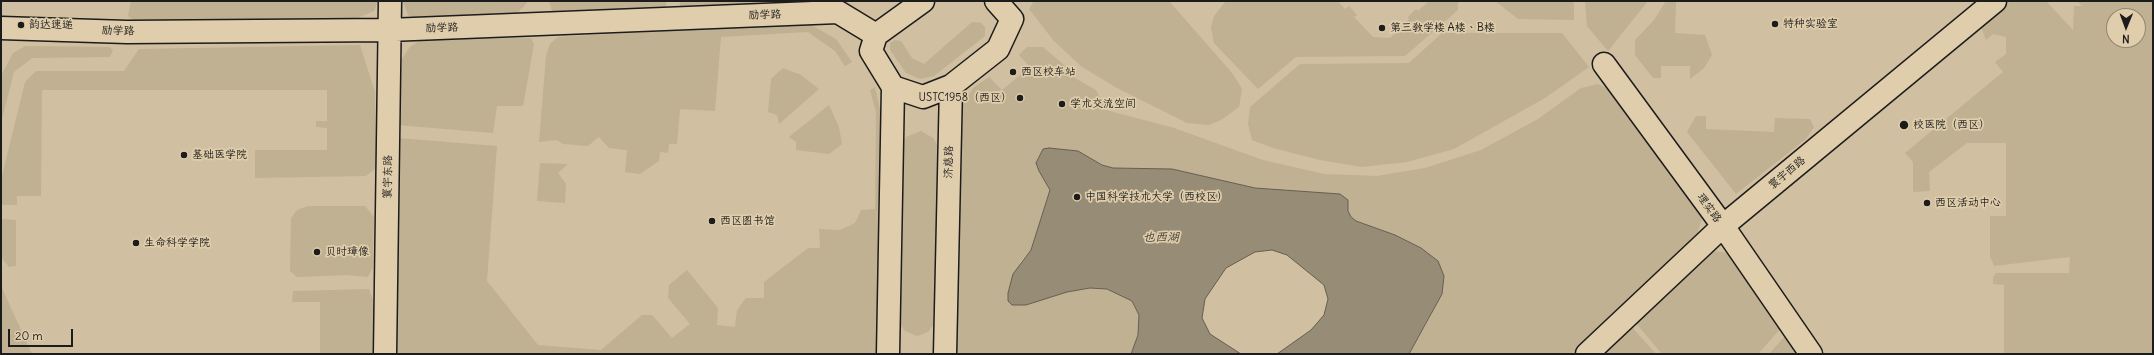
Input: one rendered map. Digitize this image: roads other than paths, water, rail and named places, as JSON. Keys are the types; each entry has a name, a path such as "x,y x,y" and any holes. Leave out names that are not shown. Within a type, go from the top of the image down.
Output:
{"street":[{"name":"寰宇东路","path":"386,354 390,1"},
{"path":"888,354 893,87 871,51 876,35 923,1"},
{"path":"893,87 923,97 951,86 998,49 1012,19 996,1"},
{"name":"寰宇西路","path":"1587,354 1723,226 1995,1"},
{"name":"励学路","path":"1,28 127,32 389,30 838,12 876,35"},
{"name":"理实路","path":"1604,64 1723,226 1811,354"},
{"name":"济慈路","path":"945,354 951,86"}],"water":[{"name":"也西湖","path":"1049,148 1078,151 1102,165 1113,168 1172,169 1255,188 1340,194 1348,200 1348,211 1351,217 1356,221 1395,235 1421,248 1438,261 1444,276 1442,294 1409,354 1277,354 1311,330 1324,315 1328,299 1324,285 1287,255 1272,250 1255,252 1226,268 1205,299 1202,318 1210,334 1241,354 1131,354 1138,335 1139,315 1132,301 1107,289 1090,288 1067,292 1026,305 1012,305 1008,301 1008,293 1013,274 1031,250 1050,190 1036,163 1043,149"}],"place":[{"name":"特种实验室","path":"1775,24"},
{"name":"韵达速递","path":"21,25"},
{"name":"第三教学楼 A楼、B楼","path":"1382,28"},
{"name":"西区校车站","path":"1013,72"},
{"name":"USTC1958（西区）","path":"1020,98"},
{"name":"学术交流空间","path":"1062,104"},
{"name":"校医院（西区）","path":"1904,125"},
{"name":"基础医学院","path":"184,155"},
{"name":"中国科学技术大学（西校区）","path":"1077,197"},
{"name":"西区活动中心","path":"1927,203"},
{"name":"西区图书馆","path":"712,221"},
{"name":"生命科学学院","path":"136,243"},
{"name":"贝时璋像","path":"317,252"}]}
